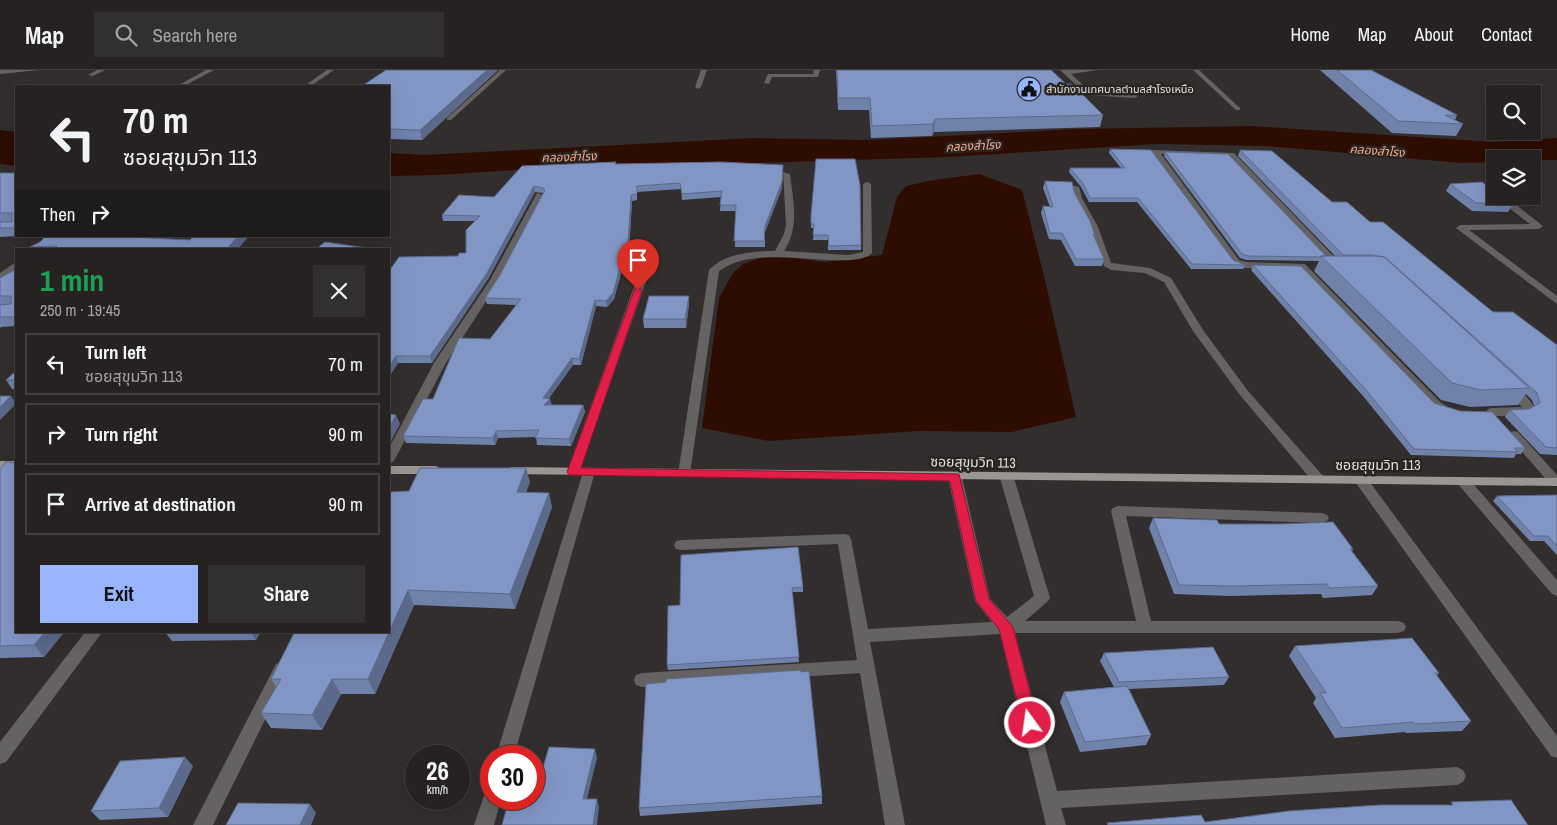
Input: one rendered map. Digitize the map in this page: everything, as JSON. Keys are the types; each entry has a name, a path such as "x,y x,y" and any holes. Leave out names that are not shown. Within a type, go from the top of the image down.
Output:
{"main road":[{"path":"390,470 447,471"},
{"name":"ซอยสุขุมวิท 113","path":"496,471 1007,478 1557,482"}],"street":[{"path":"0,72 36,70"},
{"path":"92,75 102,70"},
{"path":"182,85 211,70"},
{"path":"308,85 331,70"},
{"path":"449,119 504,70"},
{"path":"698,87 704,70"},
{"path":"767,83 769,75 816,76 817,70"},
{"path":"1064,72 1094,70"},
{"path":"1196,70 1238,109"},
{"path":"1064,72 1089,94 1135,96"},
{"path":"1302,266 1341,266 1231,155 1155,152 1236,262 1246,266 1302,266 1436,404 1443,410 1460,412"},
{"path":"778,254 786,244 791,230 786,174"},
{"path":"684,474 714,270 727,261 739,258 778,254 851,258 867,253 867,184"},
{"path":"1075,187 1080,203 1094,227 1107,264 1112,267 1147,270 1168,280 1198,330 1244,393 1319,480"},
{"path":"390,457 440,364 495,280 540,195"},
{"path":"1511,205 1538,226 1460,228 1557,302"},
{"path":"0,278 15,266"},
{"path":"508,745 581,472 644,273"},
{"path":"1505,384 1527,404 1528,408 1524,410 1488,412 1557,482"},
{"path":"0,479 10,465"},
{"path":"955,477 983,601 1006,627 1056,825"},
{"path":"1006,627 1042,598 1007,478"},
{"path":"1361,480 1557,750"},
{"path":"1463,481 1557,590"},
{"path":"1145,628 1118,511 1322,518"},
{"path":"681,545 844,539 895,825"},
{"path":"861,636 1006,627 1398,627"},
{"path":"0,756 93,633"},
{"path":"203,825 288,657"},
{"path":"642,680 867,666"},
{"path":"1050,800 1457,776"},
{"path":"484,825 489,810"}],"water":[{"name":"คลองสำโรง","path":"1252,126 1493,142 1557,138 1557,160 1541,160 1541,150 1486,150 1486,162 1461,163 1267,146 1156,144 949,157 752,163 606,164 439,175 390,176 390,153 424,155 753,138 868,140 1079,129"},
{"path":"0,130 15,132 15,166 0,164"},
{"path":"979,174 1022,190 1046,284 1076,417 1012,432 918,431 769,441 702,428 719,298 733,273 743,264 769,255 825,262 882,255 897,197 906,186"}],"building":[{"path":"386,70 487,70 420,130 390,129 390,85 364,85"},
{"path":"837,70 1051,70 1066,84 1072,84 1103,115 935,119 933,124 872,126 870,98 838,98"},
{"path":"1337,70 1371,70 1457,115 1445,115 1463,124 1398,121"},
{"path":"1110,149 1151,150 1233,260 1245,265 1192,264 1138,198 1090,198 1082,182 1070,168 1125,168"},
{"path":"1240,150 1272,151 1332,202 1347,202 1370,222 1383,222 1493,312 1513,312 1557,345 1557,448 1546,447 1510,410 1529,409 1540,403 1537,393 1387,259 1372,255 1343,255"},
{"path":"1165,152 1228,154 1326,256 1248,256 1242,254"},
{"path":"816,159 855,159 860,185 861,245 829,246 828,235 813,235 814,224 811,224 811,215"},
{"path":"616,162 615,164 721,162 783,165 782,182 765,226 764,241 734,241 736,205 720,205 722,191 682,194 680,183 637,186 637,194 631,195 628,244 626,245 613,293 606,301 595,300 579,359 572,358 543,398 550,399 544,405 583,405 569,439 535,438 539,430 496,431 493,438 403,436 423,399 433,399 459,338 490,339 521,299 485,298 500,275 545,190 534,186 487,273 430,356 396,356 390,365 390,270 399,257 458,256 459,253 466,253 466,230 480,216 442,215 459,195 494,197 522,166"},
{"path":"0,173 15,173 15,228 0,228 0,222 12,222 12,213 0,213"},
{"path":"1045,181 1072,182 1074,192 1090,221 1095,235 1093,234 1104,259 1076,259 1062,233 1050,233 1043,206 1053,207"},
{"path":"1482,182 1486,185 1486,203 1476,203 1450,184"},
{"path":"45,237 130,237 190,240 193,237 237,237 228,248 30,247"},
{"path":"325,242 367,248 317,248"},
{"path":"1321,256 1384,257 1529,388 1481,390 1452,383"},
{"path":"1253,265 1301,266 1434,403 1460,411 1492,412 1525,448 1514,448 1518,452 1414,449 1366,390"},
{"path":"15,270 15,317 0,317 0,305 11,304 11,296 0,296 0,278"},
{"path":"649,296 689,296 685,319 643,319"},
{"path":"15,372 15,380 6,380"},
{"path":"0,396 11,396 0,407"},
{"path":"390,414 396,415 390,426"},
{"path":"6,462 15,463 15,633 44,633 34,645 0,646 0,469"},
{"path":"420,468 526,468 517,492 549,493 510,594 408,590 390,630 390,492 409,491"},
{"path":"1557,495 1557,546 1548,536 1534,536 1497,496"},
{"path":"1153,518 1217,520 1219,524 1333,522 1353,549 1350,549 1378,586 1329,588 1327,584 1179,585"},
{"path":"798,547 803,587 792,588 799,657 667,665 668,606 680,605 681,555"},
{"path":"294,633 389,633 368,679 332,679 312,715 261,713 281,679 271,679"},
{"path":"1412,638 1439,673 1435,673 1471,721 1415,724 1413,722 1342,728 1320,693 1326,693 1295,646"},
{"path":"1213,647 1229,677 1119,682 1104,653"},
{"path":"801,670 801,672 809,671 822,796 639,808 646,684 666,682 666,679"},
{"path":"1127,686 1151,735 1085,742 1064,692"},
{"path":"549,747 595,749 583,799 597,799 593,825 502,825 506,810 545,810 545,761"},
{"path":"185,757 159,808 91,811 120,761"},
{"path":"1511,800 1528,825 1108,825 1107,823 1201,815 1205,822 1289,811 1380,805 1453,805 1451,802"},
{"path":"238,803 310,804 300,825 226,825"}],"place":[{"name":"สำนักงานเทศบาลตำบลสำโรงเหนือ","path":"1029,89"}],"route":[{"path":"638,290 573,472 955,477 966,535 983,601 1006,627 1030,723"}]}
